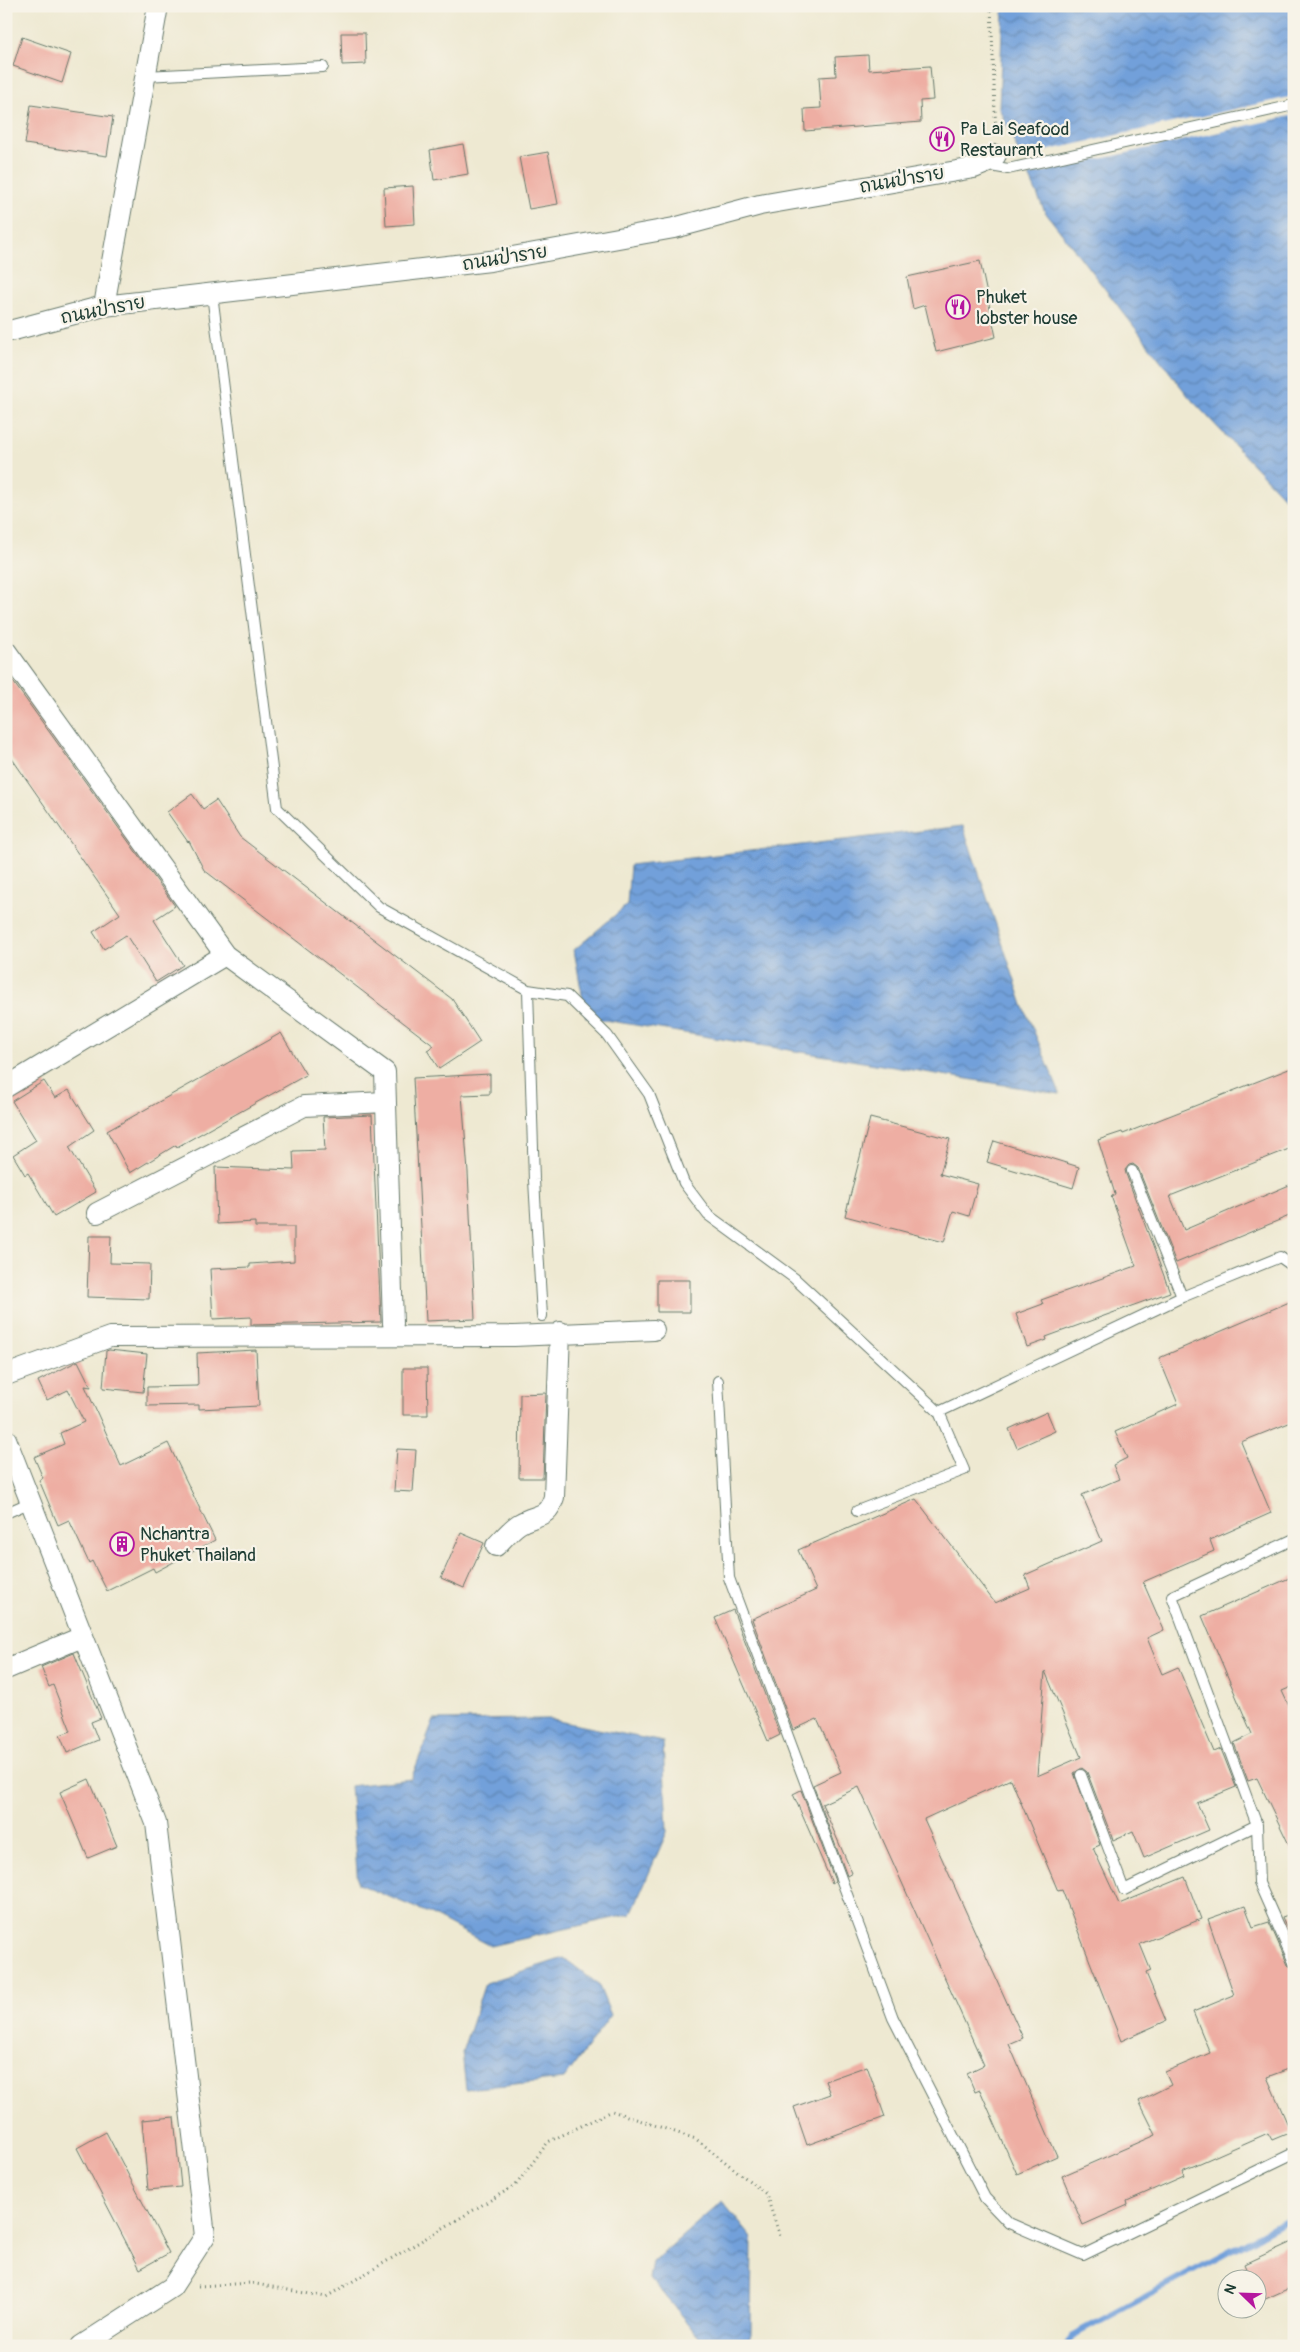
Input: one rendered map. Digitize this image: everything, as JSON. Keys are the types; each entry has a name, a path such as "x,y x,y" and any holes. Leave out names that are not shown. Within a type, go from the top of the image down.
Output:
{"street":[{"path":"104,306 158,6"},
{"name":"ถนนป่าราย","path":"6,332 104,306 490,261 674,228 760,205 990,160"},
{"path":"6,651 225,955 385,1072 393,1324"},
{"path":"6,1087 225,955"},
{"path":"97,1213 304,1106 385,1102"},
{"path":"6,1374 110,1337 514,1336 560,1332 654,1330"},
{"path":"496,1546 518,1524 544,1515 551,1508 554,1497 560,1332"},
{"path":"6,1439 156,1823 206,2236 172,2287 82,2346"},
{"path":"6,1669 82,1637"}],"lane":[{"path":"146,76 323,67"},
{"path":"990,160 1008,170 1294,105"},
{"path":"212,294 276,808 379,907 528,990 567,996 608,1035 649,1094 684,1183 708,1215 794,1278 939,1412 964,1470 857,1511"},
{"path":"528,990 534,1180 542,1316"},
{"path":"1132,1171 1182,1297"},
{"path":"939,1412 1182,1297 1280,1257 1294,1267"},
{"path":"718,1381 729,1578 894,2018 985,2198 1009,2223 1083,2256 1294,2153"},
{"path":"6,1513 31,1502"},
{"path":"1294,1539 1172,1596 1258,1825 1259,1883 1294,1962"},
{"path":"1082,1775 1124,1890 1258,1825"}],"path":[{"path":"990,160 991,6"},
{"path":"172,2287 251,2283 326,2297 516,2184 548,2142 612,2111 696,2139 766,2194 781,2239"}],"water":[{"path":"1003,6 1294,6 1294,508 1189,397 1045,212 999,108"},
{"path":"963,826 1023,1005 1060,1094 586,1017 574,950 627,905 630,865"},
{"path":"548,1719 663,1742 667,1832 631,1914 490,1946 426,1912 358,1884 350,1786 411,1779 434,1720"},
{"path":"564,1958 598,1984 611,2015 564,2079 466,2089 462,2052 485,1983"},
{"path":"722,2201 752,2238 751,2334 746,2346 712,2346 703,2342 650,2278 653,2262"}],"pier":[{"path":"1294,96 1294,115 1026,176 1018,157"}],"building":[{"path":"341,33 365,33 366,64 342,65"},
{"path":"22,37 71,54 62,83 13,66"},
{"path":"868,55 869,70 930,66 933,100 920,101 921,122 805,131 804,109 821,108 819,77 836,76 835,57"},
{"path":"31,105 113,117 107,156 25,144"},
{"path":"463,144 468,174 434,180 430,150"},
{"path":"548,152 558,204 529,209 519,157"},
{"path":"413,186 415,224 386,226 384,188"},
{"name":"Phuket lobster house","path":"980,261 996,337 936,352 925,305 913,309 907,277"},
{"path":"6,672 175,906 154,920 183,965 156,982 126,935 104,949 93,932 120,914 6,750"},
{"path":"192,794 203,809 216,800 240,837 452,999 480,1042 439,1069 427,1050 434,1046 204,870 189,841 167,812"},
{"path":"281,1033 306,1075 177,1147 176,1145 130,1173 107,1131"},
{"path":"1294,1067 1294,1147 1170,1196 1184,1230 1294,1183 1294,1214 1176,1263 1138,1168 1133,1164 1129,1165 1125,1170 1126,1174 1170,1292 1046,1337 1047,1340 1027,1347 1016,1314 1043,1304 1041,1300 1136,1266 1111,1196 1115,1194 1098,1140 1122,1132 1123,1134"},
{"path":"490,1074 490,1094 462,1095 468,1172 475,1319 426,1321 413,1078"},
{"path":"44,1081 55,1098 69,1090 94,1130 69,1147 96,1192 54,1217 28,1173 25,1175 13,1155 36,1140 12,1101"},
{"path":"372,1115 381,1322 251,1325 251,1317 213,1319 210,1269 250,1267 250,1264 294,1261 294,1227 255,1227 255,1222 217,1224 215,1167 294,1170 293,1151 325,1150 323,1117"},
{"path":"870,1118 950,1139 940,1174 978,1184 969,1216 953,1211 944,1242 845,1216"},
{"path":"994,1141 1079,1167 1073,1188 987,1162"},
{"path":"89,1236 111,1236 110,1263 150,1264 149,1299 87,1297"},
{"path":"657,1280 690,1280 690,1312 657,1312"},
{"path":"1294,1300 1294,1421 1241,1442 1271,1513 1210,1540 1214,1551 1143,1582 1164,1630 1147,1638 1162,1674 1178,1667 1214,1752 1221,1749 1236,1787 1197,1803 1209,1830 1144,1858 1133,1831 1113,1840 1087,1772 1082,1768 1074,1773 1100,1845 1093,1848 1119,1904 1185,1877 1201,1919 1140,1944 1151,1971 1146,1973 1166,2021 1121,2041 1062,1890 1058,1891 1011,1779 924,1819 1023,2038 1009,2044 1057,2156 1017,2174 980,2090 975,2092 967,2073 984,2065 859,1787 822,1804 852,1873 847,1876 813,1785 841,1772 817,1719 793,1730 752,1619 816,1590 798,1550 916,1499 995,1603 1030,1588 1025,1575 1102,1541 1082,1495 1119,1479 1113,1465 1127,1458 1115,1432 1178,1404 1159,1358","holes":["1045,1671 1081,1757 1037,1776"]},
{"path":"256,1350 259,1406 199,1409 199,1405 147,1406 147,1387 198,1386 197,1353"},
{"path":"106,1351 147,1354 143,1392 103,1388"},
{"path":"78,1361 91,1387 85,1386 121,1466 168,1443 215,1540 155,1572 153,1568 107,1591 92,1561 89,1563 69,1520 58,1525 39,1480 43,1478 34,1457 64,1444 60,1433 84,1422 68,1390 47,1400 38,1381"},
{"path":"403,1368 427,1368 428,1415 403,1415"},
{"path":"546,1393 543,1478 519,1478 520,1394"},
{"path":"1047,1412 1055,1431 1017,1448 1009,1429"},
{"path":"397,1449 416,1450 413,1492 394,1491"},
{"path":"461,1533 484,1543 464,1588 441,1578"},
{"path":"1294,1576 1294,1686 1282,1691 1294,1717 1294,1855 1257,1778 1248,1781 1234,1743 1252,1734 1202,1616"},
{"path":"733,1610 780,1735 768,1741 715,1618"},
{"path":"74,1653 101,1718 91,1722 98,1740 67,1753 60,1735 71,1731 53,1685 49,1687 41,1667"},
{"path":"89,1779 117,1846 88,1858 60,1792"},
{"path":"801,1790 835,1881 832,1883 793,1794"},
{"path":"1245,1906 1253,1927 1269,1922 1288,1965 1294,1969 1294,2067 1267,2077 1291,2132 1272,2140 1268,2133 1182,2171 1184,2176 1127,2201 1128,2205 1083,2225 1062,2176 1156,2135 1139,2101 1171,2085 1165,2072 1210,2053 1193,2012 1234,1995 1208,1919"},
{"path":"1294,1913 1294,1944 1282,1917"},
{"path":"867,2066 885,2117 807,2145 794,2107 830,2094 825,2081"},
{"path":"174,2117 181,2187 148,2190 142,2120"},
{"path":"106,2132 169,2253 140,2269 77,2148"},
{"path":"1294,2241 1294,2286 1268,2298 1268,2270 1247,2270 1244,2264"}],"waterway":[{"path":"1066,2346 1072,2336 1294,2217"}],"place":[{"name":"Pa Lai Seafood Restaurant","path":"942,139"},
{"name":"Phuket lobster house","path":"958,307"},
{"name":"Nchantra Phuket Thailand","path":"122,1544"}]}
